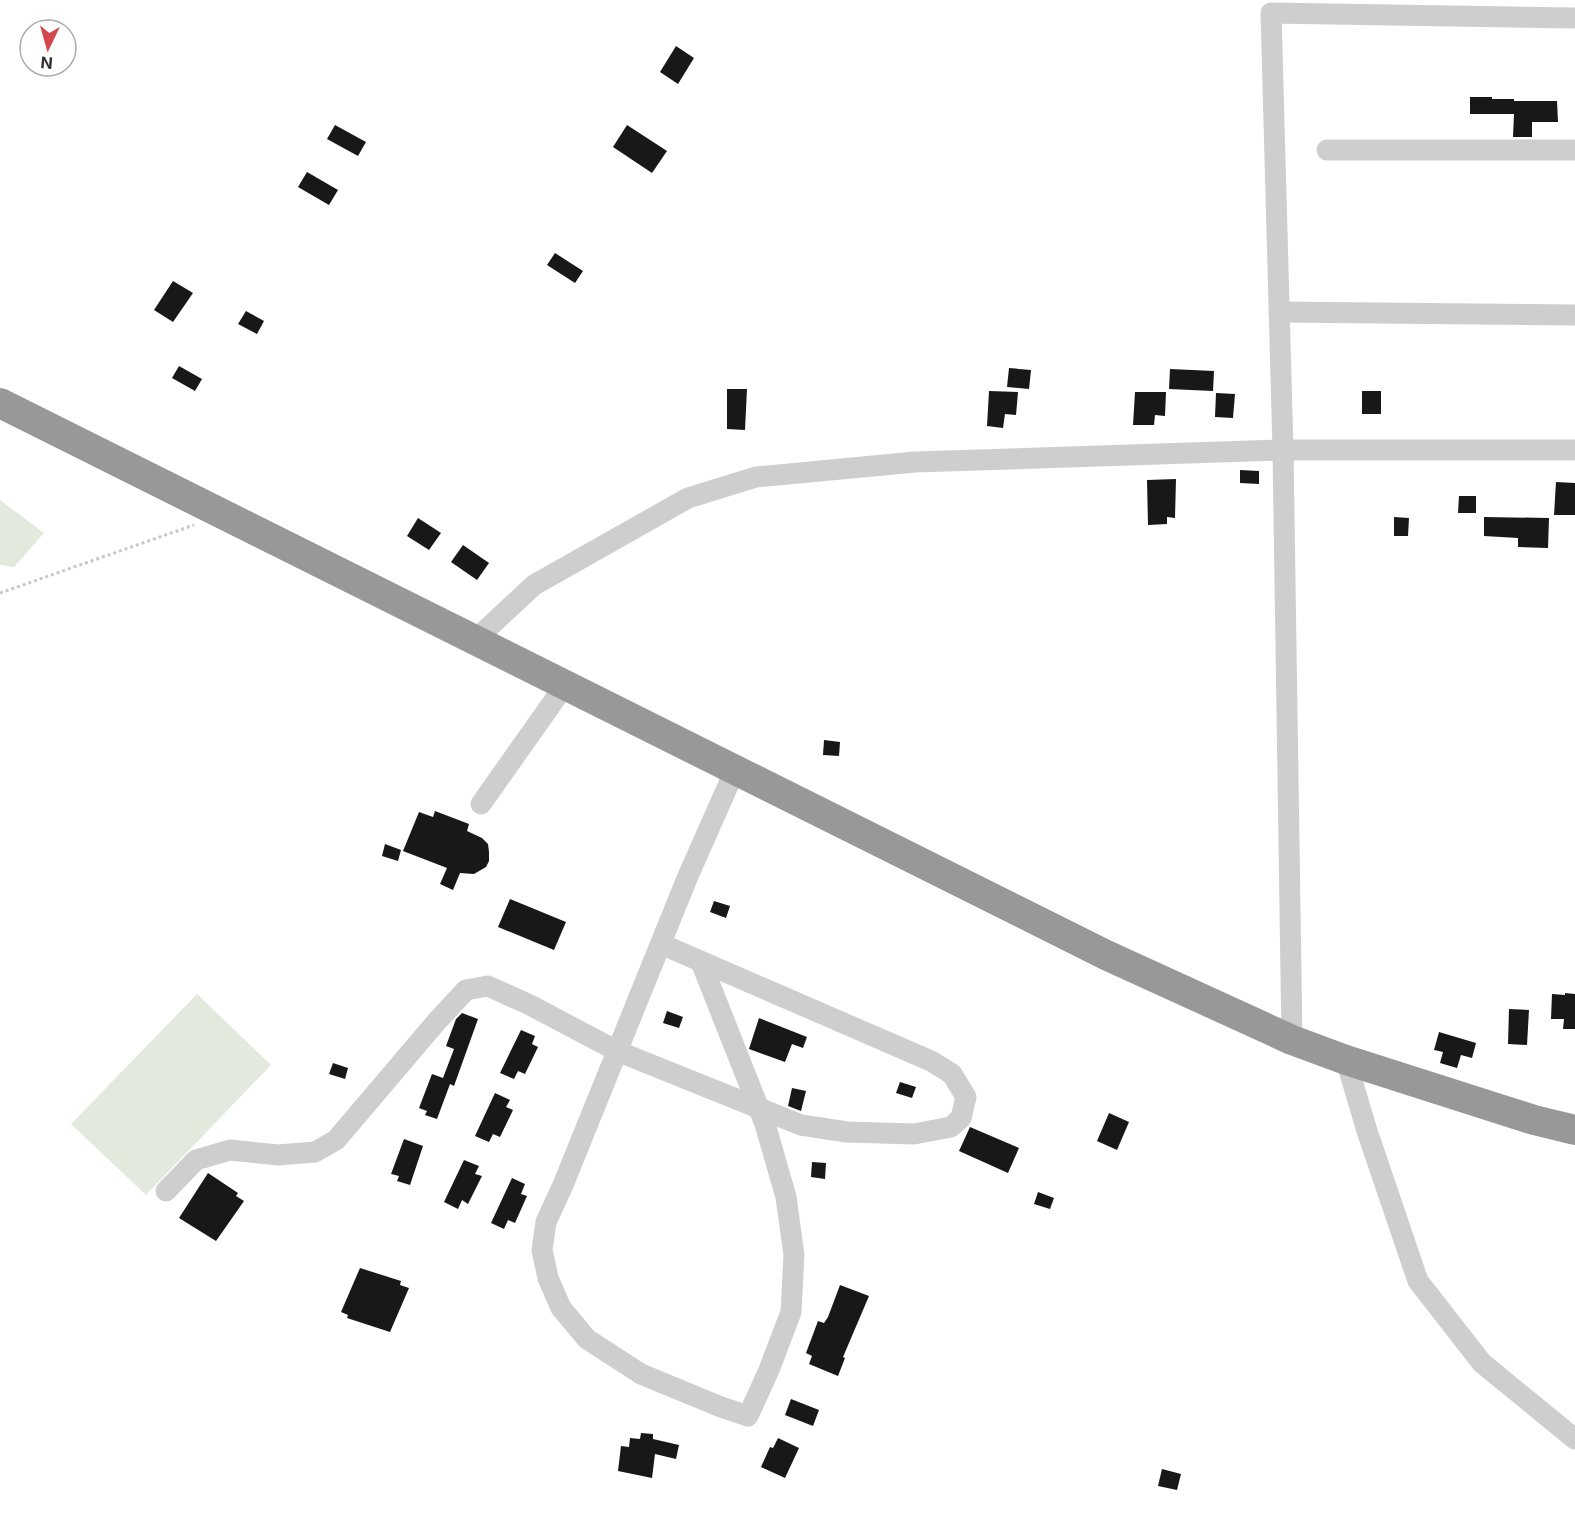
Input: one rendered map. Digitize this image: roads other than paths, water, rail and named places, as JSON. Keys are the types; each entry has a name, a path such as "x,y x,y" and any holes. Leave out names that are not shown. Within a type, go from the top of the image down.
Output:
{"highway":[{"path":"0,403 1106,955 1292,1040 1346,1060 1534,1120 1575,1130"}],"street":[{"path":"1292,1040 1282,450 1271,14 1575,18"},
{"path":"1327,150 1575,150"},
{"path":"1279,312 1575,315"},
{"path":"475,640 534,585 688,498 756,477 915,462 1282,450 1575,450"},
{"path":"481,804 565,685"},
{"path":"701,962 765,1124 786,1197 794,1256 791,1312 769,1371 748,1416 641,1374 587,1340 561,1308 548,1278 542,1250 546,1222 688,876 735,770"},
{"path":"166,1191 196,1160 230,1150 278,1155 315,1152 336,1140 466,990 489,986 617,1051 801,1125 847,1132 914,1134 951,1127 961,1118 966,1097 952,1074 932,1061 661,944"},
{"path":"1346,1060 1367,1131 1418,1281 1482,1363 1575,1439"}]}
